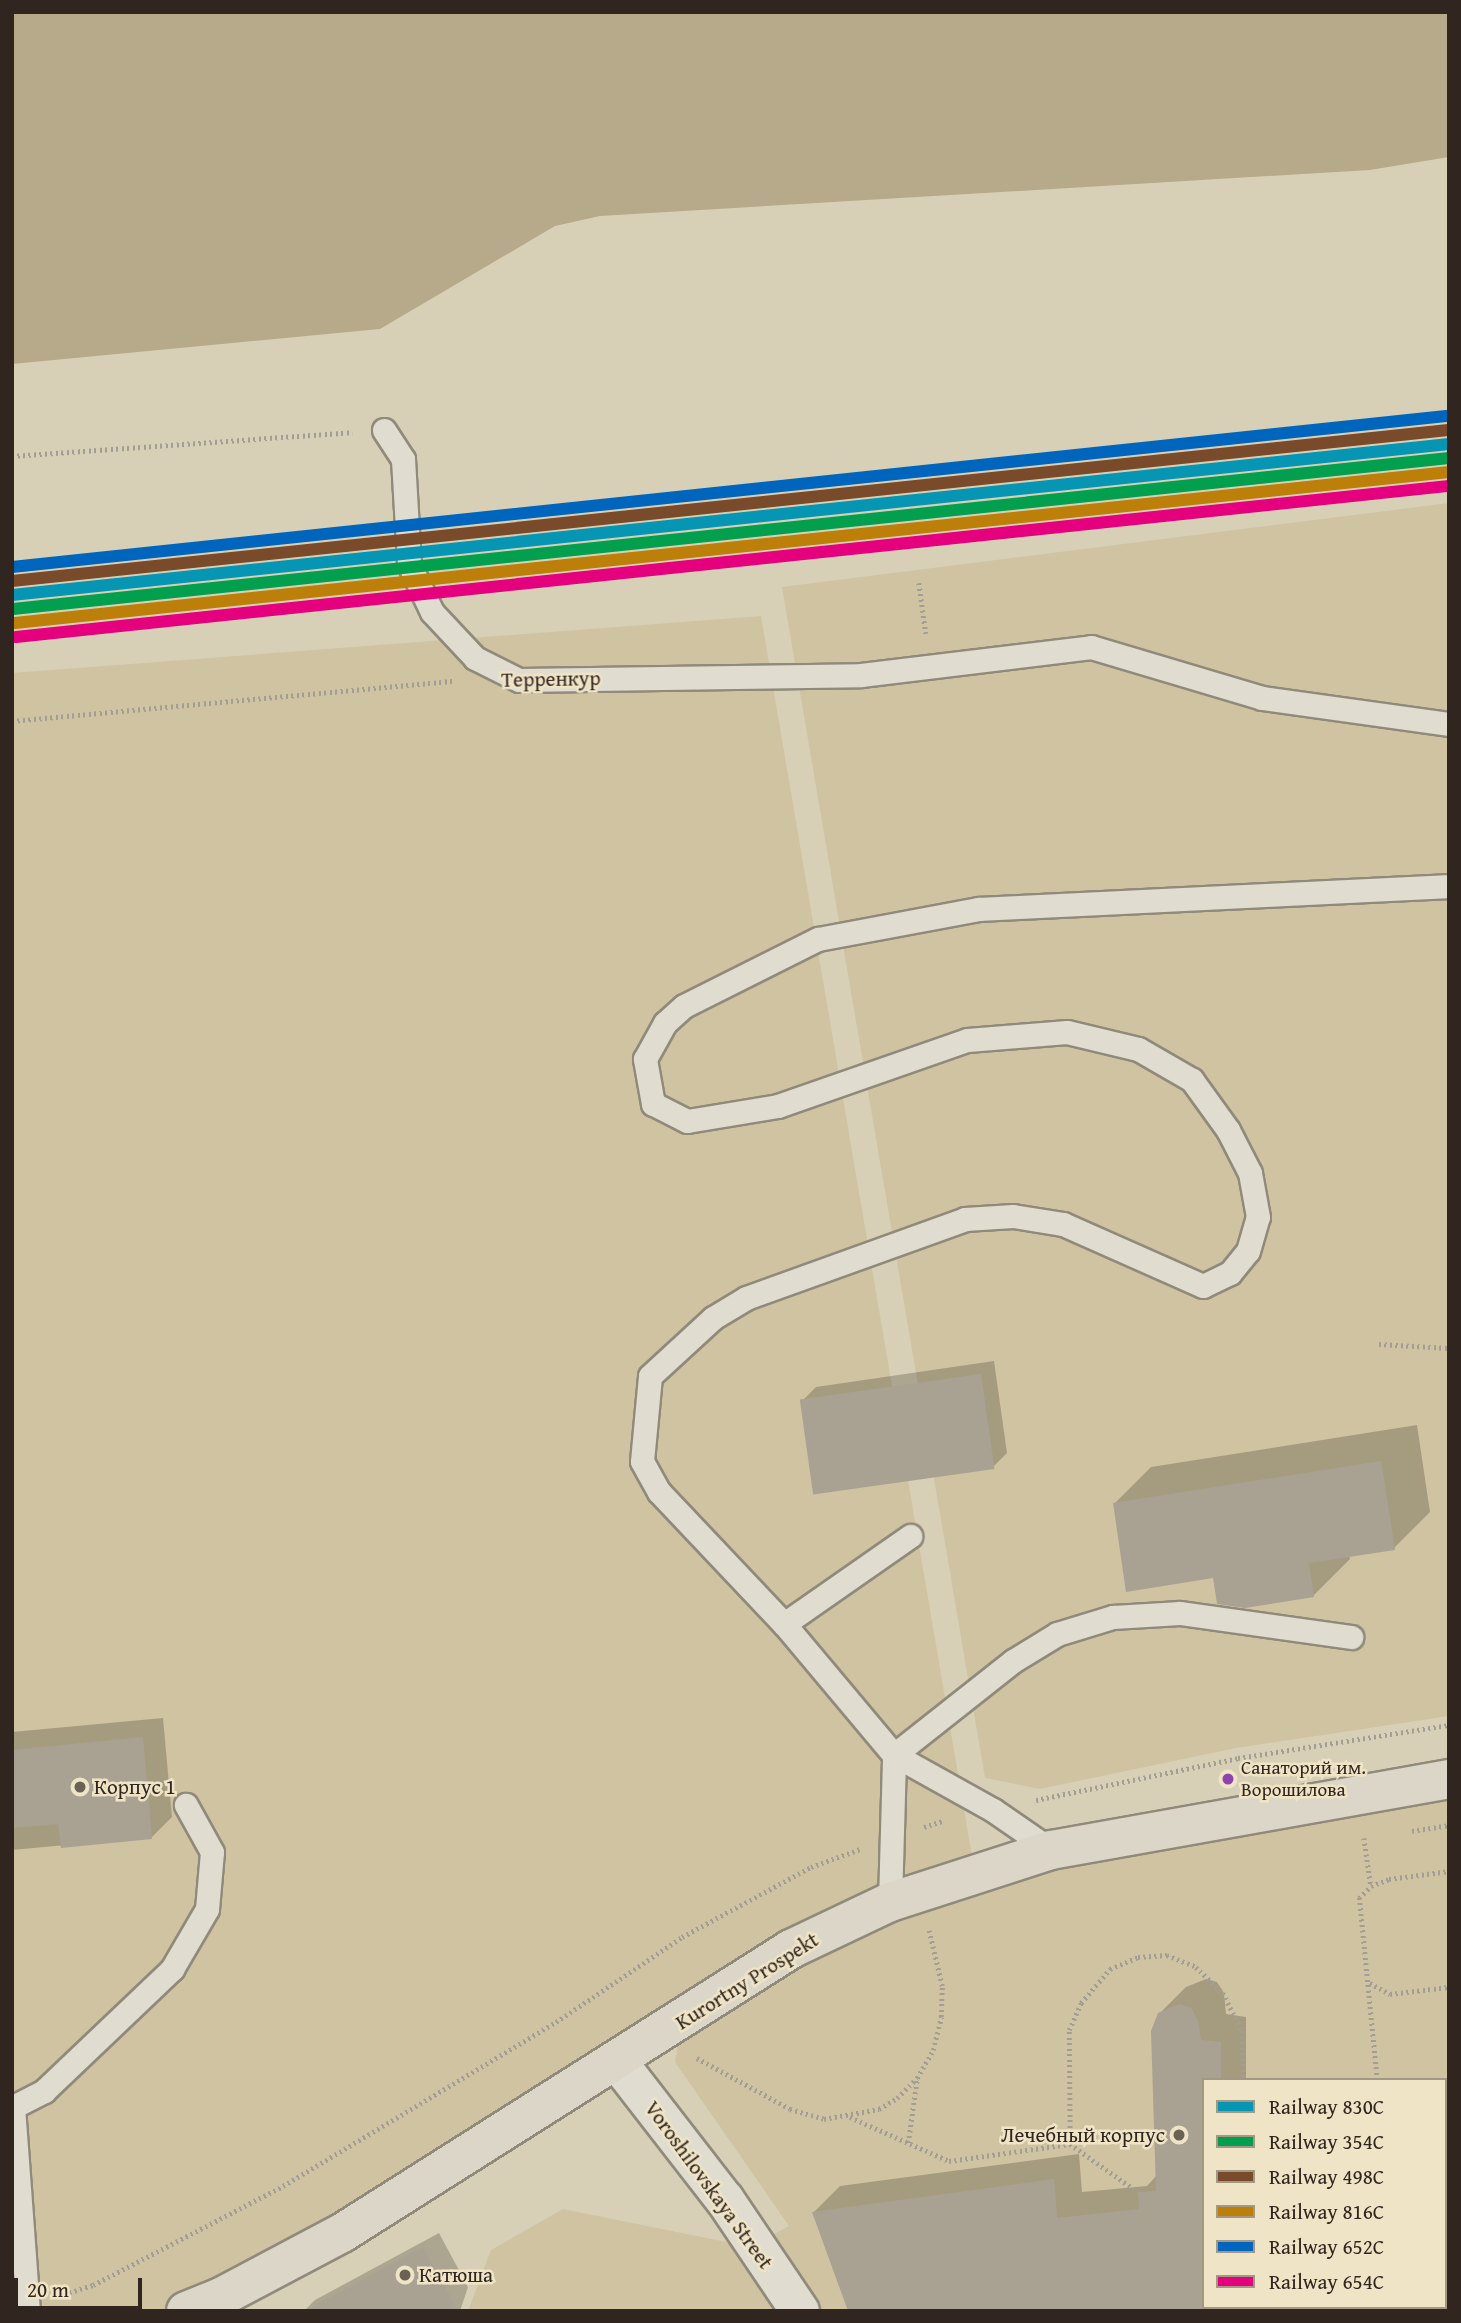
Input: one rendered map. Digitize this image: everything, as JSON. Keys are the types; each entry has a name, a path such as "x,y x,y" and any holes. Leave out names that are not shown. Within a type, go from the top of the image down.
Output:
{"main road":[{"name":"Kurortny Prospekt","path":"186,2311 221,2297 342,2233 791,1949 890,1902 1051,1850 1449,1779"}],"street":[{"name":"Voroshilovskaya Street","path":"617,2061 725,2200 800,2311"}],"lane":[{"name":"Терренкур","path":"384,430 403,459 409,564 432,612 475,658 519,680 861,674 1091,647 1262,698 1449,724"},
{"path":"1051,1850 993,1810 894,1755 784,1624 659,1492 642,1461 650,1376 713,1318 746,1298 965,1219 1013,1216 1063,1224 1203,1286 1230,1273 1248,1251 1258,1217 1250,1173 1228,1130 1192,1080 1138,1049 1067,1032 967,1040 778,1105 687,1121 653,1104 645,1059 665,1023 684,1006 818,939 979,909 1449,886"},
{"path":"784,1624 910,1536"},
{"path":"894,1755 1013,1661 1057,1634 1114,1616 1180,1613 1351,1637"},
{"path":"890,1902 894,1755"},
{"path":"28,2311 12,2106 44,2091 172,1969 207,1909 212,1852 186,1805"}],"path":[{"path":"12,456 384,430"},
{"path":"919,583 931,666"},
{"path":"12,721 456,680"},
{"path":"1380,1344 1449,1348"},
{"path":"1238,1758 1449,1725"},
{"path":"1400,1833 1449,1825"},
{"path":"1350,1840 1376,1836"},
{"path":"1364,1838 1371,1886"},
{"path":"1377,2078 1359,1898 1371,1886 1389,1879 1449,1871"},
{"path":"693,2056 790,2109 824,2119 850,2117 879,2109 897,2098 917,2078 933,2050 941,2017 942,1986 927,1921"},
{"path":"1070,2144 1069,2031 1081,2003 1110,1969 1138,1956 1167,1955 1196,1967 1223,1993 1242,2031 1244,2078"},
{"path":"1369,1982 1390,1994 1449,1987"},
{"path":"908,2143 917,2078"},
{"path":"850,2117 949,2161 1070,2144 1138,2192"}],"shaded area":[{"path":"12,12 1449,12 1449,157 1370,170 600,216 555,226 380,329 12,364"},
{"path":"1449,503 1449,1716 1236,1748 1040,1789 985,1778 782,587"},
{"path":"761,616 975,1874 1449,1795 1449,2311 468,2311 491,2250 563,2209 751,2247 789,2226 675,2062 683,2019 180,2311 12,2311 12,673"}],"building":[{"path":"981,1374 994,1469 813,1495 800,1399"},
{"path":"1381,1461 1395,1550 1309,1563 1314,1597 1245,1608 1217,1604 1213,1578 1126,1592 1113,1503"},
{"name":"Корпус 1","path":"143,1737 152,1839 61,1848 58,1824 12,1828 12,1750"},
{"path":"1179,2004 1191,2008 1198,2020 1201,2040 1221,2042 1221,2078 1202,2078 1204,2311 848,2311 812,2212 1054,2179 1057,2218 1139,2209 1138,2192 1156,2191 1151,2031 1158,2013"},
{"name":"Катюша","path":"423,2247 458,2311 305,2311"}],"rail line":[{"name":"652С","path":"12,567 1446,416"},
{"name":"498С","path":"12,581 1448,430"},
{"name":"830С","path":"12,595 1449,444"},
{"name":"354С","path":"13,609 1449,458"},
{"name":"816С","path":"15,623 1449,472"},
{"name":"654С","path":"16,637 1449,486"}],"place":[{"name":"Санаторий им. Ворошилова","path":"1228,1779"},
{"name":"Корпус 1","path":"80,1787"},
{"name":"Лечебный корпус","path":"1179,2135"},
{"name":"Катюша","path":"405,2275"}]}
